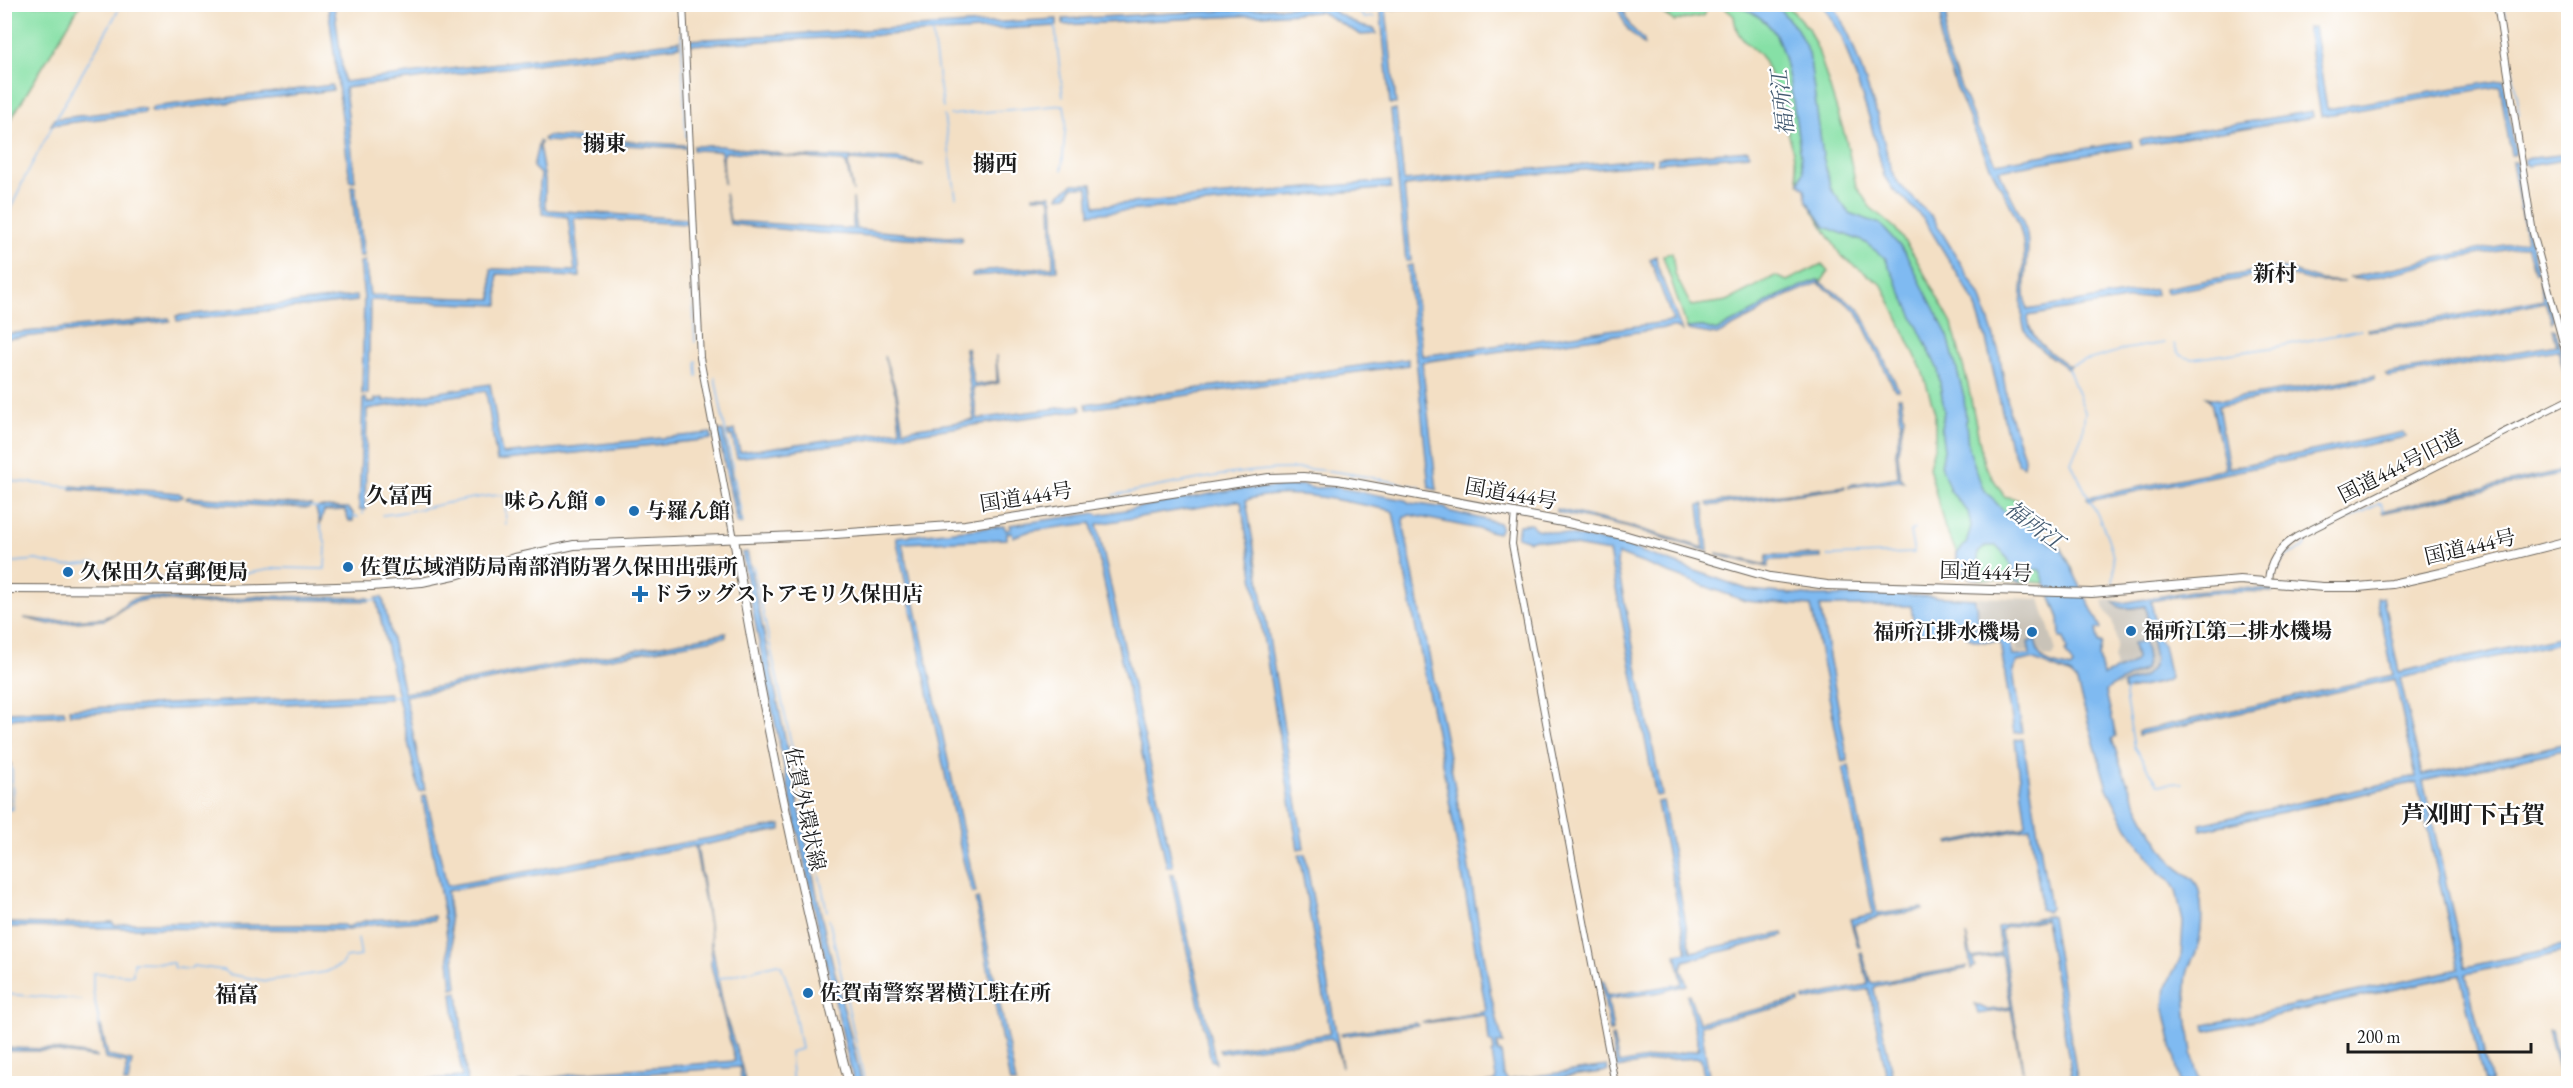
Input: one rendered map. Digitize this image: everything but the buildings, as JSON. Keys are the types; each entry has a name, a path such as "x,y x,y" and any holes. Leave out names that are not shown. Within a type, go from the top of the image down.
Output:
{"highway":[{"name":"国道444号","path":"4,589 224,590 372,586 422,582 574,544 734,539 965,525 1252,480 1303,477 1338,480 1515,512 1627,536 1742,570 1800,582 2092,593 2215,581 2268,581 2322,586 2392,584 2568,541"}],"main road":[{"name":"佐賀外環状線","path":"734,539 748,624 790,833 849,1083"}],"street":[{"path":"683,4 699,358 734,539"},
{"path":"2497,4 2533,233 2568,361"},
{"name":"国道444号旧道","path":"2268,581 2269,573 2280,549 2296,537 2568,400"},
{"path":"1515,512 1512,544 1615,1083"}],"shaded area":[{"path":"1978,597 2040,599 2056,651 2052,658 2043,656 2040,650 2015,654 2014,629 1974,627"},
{"path":"2110,600 2118,607 2145,606 2155,659 2154,668 2147,674 2118,687 2114,658 2117,644 2112,620 2105,610 2103,601"},
{"path":"4,764 10,772 12,811 5,811"}],"green space":[{"path":"1657,4 1708,5 1703,16 1674,21 1659,11"},
{"path":"7,5 80,5 5,129 4,10"},
{"path":"1721,5 1750,5 1779,33 1787,56 1803,172 1799,183 1786,123 1766,65 1758,53 1739,34 1734,16"},
{"path":"1771,5 1787,5 1808,28 1818,50 1846,139 1856,186 1870,207 1895,228 1914,255 1952,324 1968,385 1984,464 2004,496 2018,500 2034,522 2036,529 2055,547 2061,547 2073,570 2008,520 1971,483 1959,398 1902,256 1846,217 1826,197"},
{"path":"1807,201 1886,254 1939,362 1975,523 1957,571 1957,553 1945,529 1929,467 1935,443 1935,413 1922,370 1882,285 1841,256"},
{"path":"1672,252 1675,274 1691,306 1727,301 1775,276 1787,281 1822,264 1828,272 1822,281 1817,280 1774,298 1755,311 1716,331 1703,327 1687,328 1663,256"},
{"path":"1985,530 2041,555 2059,618 2045,583 1979,579 1975,551"}],"water":[{"path":"328,5 334,5 344,82 679,41 679,46 345,88 355,181 350,181"},
{"path":"1323,5 1360,26 1375,29 1376,34 1361,35 1321,12 1063,25 1063,19"},
{"path":"1380,5 1461,5 1386,9 1396,104 1390,104"},
{"path":"1616,5 1620,5 1631,27 1644,40 1644,45 1628,30"},
{"path":"1733,5 1776,5 1797,29 1809,53 1823,156 1831,189 1849,213 1880,224 1905,252 1948,336 1964,397 1968,446 1982,487 2008,516 2035,529 2055,547 2061,547 2101,628 2096,630 2099,643 2102,643 2099,656 2103,676 2134,663 2136,659 2133,643 2144,641 2147,658 2144,669 2109,688 2106,692 2116,736 2112,739 2123,771 2153,834 2172,862 2195,881 2199,891 2200,933 2197,949 2188,971 2186,995 2191,1045 2201,1083 2180,1083 2164,1009 2166,986 2181,957 2183,922 2176,890 2169,879 2160,873 2127,827 2107,788 2076,680 2071,675 2032,659 2017,662 2013,671 2022,732 2014,733 2000,642 1973,640 1961,628 1915,634 1911,606 1820,606 1848,761 1842,762 1811,606 1745,601 1618,554 1617,564 1662,795 1656,796 1609,552 1535,539 1529,541 1517,537 1519,525 1531,524 1536,529 1620,544 1749,590 1814,596 1909,595 1975,599 1978,622 1972,627 2008,631 2013,656 2030,655 2028,642 2035,640 2040,655 2046,662 2070,669 2073,666 2065,651 2067,650 2064,638 2060,638 2059,618 2040,570 2034,569 2026,572 2019,577 2020,582 2017,582 2008,559 1996,546 1986,546 1978,553 1979,579 1969,578 1969,573 1957,571 1957,553 1966,544 1971,526 1968,512 1950,491 1941,465 1944,450 1941,428 1944,411 1938,370 1885,258 1864,242 1825,227 1807,201 1805,189 1799,183 1803,172 1796,120 1780,44 1774,32 1761,19 1750,11"},
{"path":"1823,5 1835,7 1850,37 1877,114 1891,170 1899,184 1933,218 1980,295 1999,352 2010,415 2025,460 2024,466 2018,463 2009,442 1986,339 1974,301 1925,221 1907,201 1894,191 1884,176 1869,117 1842,37"},
{"path":"1940,5 1947,5 1945,48 1978,129 1996,163 2131,141 2132,147 1999,170 2022,218 2027,235 2025,289 2027,310 2155,289 2156,295 2028,316 2029,325 2036,339 2053,355 2067,365 2071,365 2067,368 2036,345 2024,327 2021,303 2024,256 2021,232 1977,137 1941,47"},
{"path":"1057,19 1057,26 689,45 689,40"},
{"path":"2314,27 2327,109 2504,80 2515,155 2511,155 2500,86 2321,116 2307,28"},
{"path":"332,85 333,90 153,112 151,110 153,107"},
{"path":"143,108 146,110 144,113 51,125 55,119"},
{"path":"1391,110 1396,110 1404,181 1651,158 1651,164 1404,186 1411,261 1406,261"},
{"path":"2312,111 2313,117 2141,145 2140,140"},
{"path":"548,136 684,145 684,148 545,141 543,139"},
{"path":"539,141 545,180 545,207 548,210 686,219 687,224 574,218 580,277 497,274 498,305 370,300 368,394 362,394 364,298 360,262 365,261 370,295 492,299 491,269 575,271 568,217 543,214 539,193 541,175 533,167"},
{"path":"693,146 721,146 778,153 785,156 726,152 723,156 724,184 721,151 693,150"},
{"path":"1748,150 1749,155 1657,163 1657,158"},
{"path":"2568,154 2568,159 2529,166 2525,164 2524,159"},
{"path":"786,156 898,159 924,165 850,160 848,163 853,192 846,163"},
{"path":"2516,161 2526,222 2538,272 2535,272 2527,246 2447,260 2365,280 2349,278 2526,241 2512,162"},
{"path":"1391,181 1391,188 1090,214 1088,187 1073,187 1067,196 1059,197 1073,184 1092,184 1095,206"},
{"path":"351,186 355,186 364,256 359,256"},
{"path":"725,193 730,221 853,229 853,198 856,229 947,237 961,236 962,241 819,233 730,224"},
{"path":"1033,195 1051,195 1053,201 1057,270 972,276 972,274 988,270 1053,267 1051,201 1048,197 1033,197"},
{"path":"1656,256 1657,265 1682,331 1673,327 1422,362 1437,490 1429,488 1407,266 1412,265 1422,356 1673,321 1650,259"},
{"path":"2273,268 2286,269 2321,280 2344,282 2318,282 2277,272 2166,293 2165,288"},
{"path":"2538,277 2540,277 2554,319 2552,322 2545,302 2477,317 2368,331 2367,329 2544,299"},
{"path":"1817,280 1859,308 1899,390 1895,390 1856,310 1818,283 1775,301 1757,314 1717,335 1687,328 1703,327 1716,331 1755,311 1774,298"},
{"path":"356,296 357,301 177,321 176,316"},
{"path":"169,318 170,321 5,339 5,334"},
{"path":"2553,328 2556,329 2568,387 2558,350 2389,377 2385,374 2557,345"},
{"path":"965,348 967,348 974,385 997,382 996,355 999,383 973,388 977,419 1080,405 1081,410 737,458 732,436 729,436 728,432 735,430 740,452 900,430 896,395 884,356 897,393 903,430 974,420"},
{"path":"1408,359 1408,365 1087,409 1086,404"},
{"path":"2374,376 2374,379 2218,406 2229,468 2404,432 2406,437 2089,501 2087,498 2226,469 2211,402 2206,397 2222,400"},
{"path":"490,384 502,454 711,433 712,439 497,461 486,391 367,409 365,510 359,509 363,399 366,398 367,403 383,398 384,401"},
{"path":"1898,397 1901,397 1904,417 1898,452 1900,477 1904,482 1849,487 1849,485 1898,477 1896,451 1901,423"},
{"path":"720,430 723,432 741,524 737,524 718,432"},
{"path":"2568,469 2568,472 2383,513 2382,511"},
{"path":"1303,485 1312,488 1334,487 1405,500 1410,503 1446,508 1448,511 1499,523 1501,527 1498,533 1410,515 1404,517 1403,522 1454,782 1491,995 1503,1043 1497,1043 1498,1052 1501,1052 1504,1076 1508,1080 1607,1066 1608,1071 1518,1083 1485,1083 1494,1082 1496,1078 1493,1044 1489,1042 1487,1018 1484,1015 1423,1022 1486,1010 1446,783 1393,512 1390,510 1300,495 1264,496 1246,500 1304,848 1298,849 1241,502 1097,524 1173,866 1167,867 1091,523 1030,531 1013,537 1012,533 1007,533 1007,539 902,543 976,893 972,893 962,856 896,537 1004,526 1006,530 1011,529 1010,525 1096,513 1098,515 1232,490"},
{"path":"71,486 179,493 183,496 181,498 71,489"},
{"path":"1845,486 1845,488 1709,506 1708,503"},
{"path":"187,497 311,505 308,508 208,503 186,499"},
{"path":"1704,504 1708,551 1626,527 1556,512 1556,509 1626,525 1704,548 1699,505"},
{"path":"319,507 348,508 353,513 353,521 349,521 345,510 324,511 320,524 316,509"},
{"path":"747,552 822,920 862,1083 854,1083 809,885 742,553"},
{"path":"1717,553 1766,565 1767,555 1821,555 1821,558 1770,560 1768,567 1717,555"},
{"path":"2240,588 2274,590 2273,592 2212,593 2151,601 2159,641 2163,645 2170,678 2167,681 2124,691 2124,684 2148,673 2155,659 2145,606 2123,608 2112,601 2122,603 2191,591"},
{"path":"148,596 203,602 261,596 369,598 369,601 261,599 203,604 149,599 132,603 104,620 49,624 24,618 50,621 103,618 113,614 130,600"},
{"path":"381,597 404,693 726,633 726,637 405,696 425,790 419,791 376,598"},
{"path":"2383,597 2399,672 2568,635 2568,641 2400,678 2422,775 2568,743 2568,749 2423,781 2465,967 2568,945 2568,951 2466,974 2491,1083 2484,1083 2460,975 2206,1031 2205,1025 2459,969 2417,782 2201,830 2200,824 2416,777 2395,679 2138,735 2138,731 2393,675 2377,598"},
{"path":"389,693 390,699 70,714 69,709"},
{"path":"64,710 65,715 8,719 8,756 11,765 6,766 5,712"},
{"path":"2023,739 2050,908 2047,912 2040,909 2040,894 2030,828 1950,844 1949,842 2023,827 2026,824 2015,740"},
{"path":"1849,766 1877,914 1922,908 1923,910 1878,917 1855,924 1860,947 1858,947 1850,919 1873,914 1843,767"},
{"path":"426,795 447,886 781,825 781,830 697,846 709,924 695,846 447,891 457,987 452,988 445,919 422,796"},
{"path":"1663,801 1691,952 1783,933 1784,936 1684,961 1681,968 1687,985 1660,992 1608,999 1613,1031 1610,1032 1601,981 1604,980 1607,996 1681,984 1682,981 1676,954 1687,952 1657,802"},
{"path":"1305,854 1342,1067 1335,1042 1331,1038 1221,1053 1219,1050 1329,1034 1299,855"},
{"path":"1170,874 1174,874 1216,1063 1211,1060"},
{"path":"978,898 1016,1083 1010,1083 975,899"},
{"path":"435,916 435,920 366,925 350,930 4,927 5,923 112,922 115,925 197,923 207,925 343,925 347,927 367,920"},
{"path":"2051,916 2078,1083 2073,1083 2045,919 2005,928 2001,931 2025,1083 2011,1009 1978,1014 1975,1004 1988,1010 2011,1007 2002,955 1975,959 1973,961 1975,966 1971,969 1966,935 1972,958 2001,953 1998,927"},
{"path":"711,938 724,1009 745,1083 741,1083 740,1067 591,1077 548,1083 517,1083 590,1072 735,1061 711,965"},
{"path":"1862,952 1870,981 1873,983 1966,967 1966,969 1876,986 1874,989 1894,1083 1888,1083 1869,989 1804,1001 1803,998 1866,985 1868,983 1860,953"},
{"path":"458,992 467,1083 376,1083 462,1077 452,993"},
{"path":"1689,994 1699,1022 1799,1000 1799,1003 1701,1025 1710,1083 1705,1083 1701,1059 1698,1058 1664,1060 1617,1068 1611,1037 1613,1036 1619,1064 1697,1050 1699,1047 1687,995"},
{"path":"1416,1023 1418,1025 1342,1036 1341,1033"},
{"path":"99,1026 101,1026 108,1056 132,1061 128,1083 124,1083 127,1063 105,1059"},
{"path":"2548,1031 2551,1031 2564,1083 2562,1083"},
{"path":"5,1048 50,1049 97,1056 97,1058 51,1051 5,1051"}],"waterway":[{"path":"680,4 686,137"},
{"path":"1353,4 1364,18 1374,17"},
{"path":"2503,4 2519,115"},
{"path":"56,118 118,11"},
{"path":"1055,26 1063,97"},
{"path":"932,32 943,108"},
{"path":"950,115 1064,105 1066,119 1062,170"},
{"path":"944,116 956,197"},
{"path":"4,224 24,179 53,125"},
{"path":"686,144 688,182"},
{"path":"688,189 695,342"},
{"path":"2174,344 2181,355 2193,359 2270,348 2361,330"},
{"path":"2071,365 2126,349 2164,343"},
{"path":"696,361 697,376"},
{"path":"2068,368 2085,412 2082,436 2071,462 2107,536 2114,567 2113,582"},
{"path":"715,377 743,523"},
{"path":"4,429 8,450"},
{"path":"8,455 12,481 71,487"},
{"path":"1114,495 1210,477 1282,469 1335,472 1420,487"},
{"path":"382,515 474,498 505,495 506,525"},
{"path":"2279,570 2286,556 2303,548 2310,537 2381,503 2383,511"},
{"path":"309,506 318,508"},
{"path":"353,517 358,517"},
{"path":"4,563 36,560 64,566 95,563 104,571 131,571 172,579 211,579 279,568 325,569 326,546 320,525"},
{"path":"1827,556 1914,553 1910,531 1915,529"},
{"path":"753,566 827,911"},
{"path":"369,600 377,600"},
{"path":"2127,689 2125,696 2134,747 2158,784 2183,783"},
{"path":"390,696 398,696"},
{"path":"7,809 13,809 10,765"},
{"path":"829,919 865,1084"},
{"path":"100,1027 93,991 93,973 133,975 134,962 173,963 175,968 191,969 193,966 223,970 228,974 266,981 326,972 341,965 345,958 361,956 358,938"},
{"path":"717,979 777,964 781,965 791,993 801,1049 790,1052 793,1084"},
{"path":"4,994 82,1000"}],"place":[{"name":"味らん館","path":"600,501"},
{"name":"与羅ん館","path":"634,511"},
{"name":"佐賀広域消防局南部消防署久保田出張所","path":"348,567"},
{"name":"久保田久富郵便局","path":"68,572"},
{"name":"ドラッグストアモリ久保田店","path":"640,594"},
{"name":"福所江第二排水機場","path":"2131,631"},
{"name":"福所江排水機場","path":"2032,632"},
{"name":"佐賀南警察署横江駐在所","path":"808,993"}],"district":[{"name":"搦東","path":"605,143"},
{"name":"搦西","path":"995,163"},
{"name":"新村","path":"2275,273"},
{"name":"久冨西","path":"399,495"},
{"name":"芦刈町下古賀","path":"2473,815"},
{"name":"福富","path":"237,994"}],"water label":[{"name":"福所江","path":"1782,103"},
{"name":"福所江","path":"2035,525"}]}
